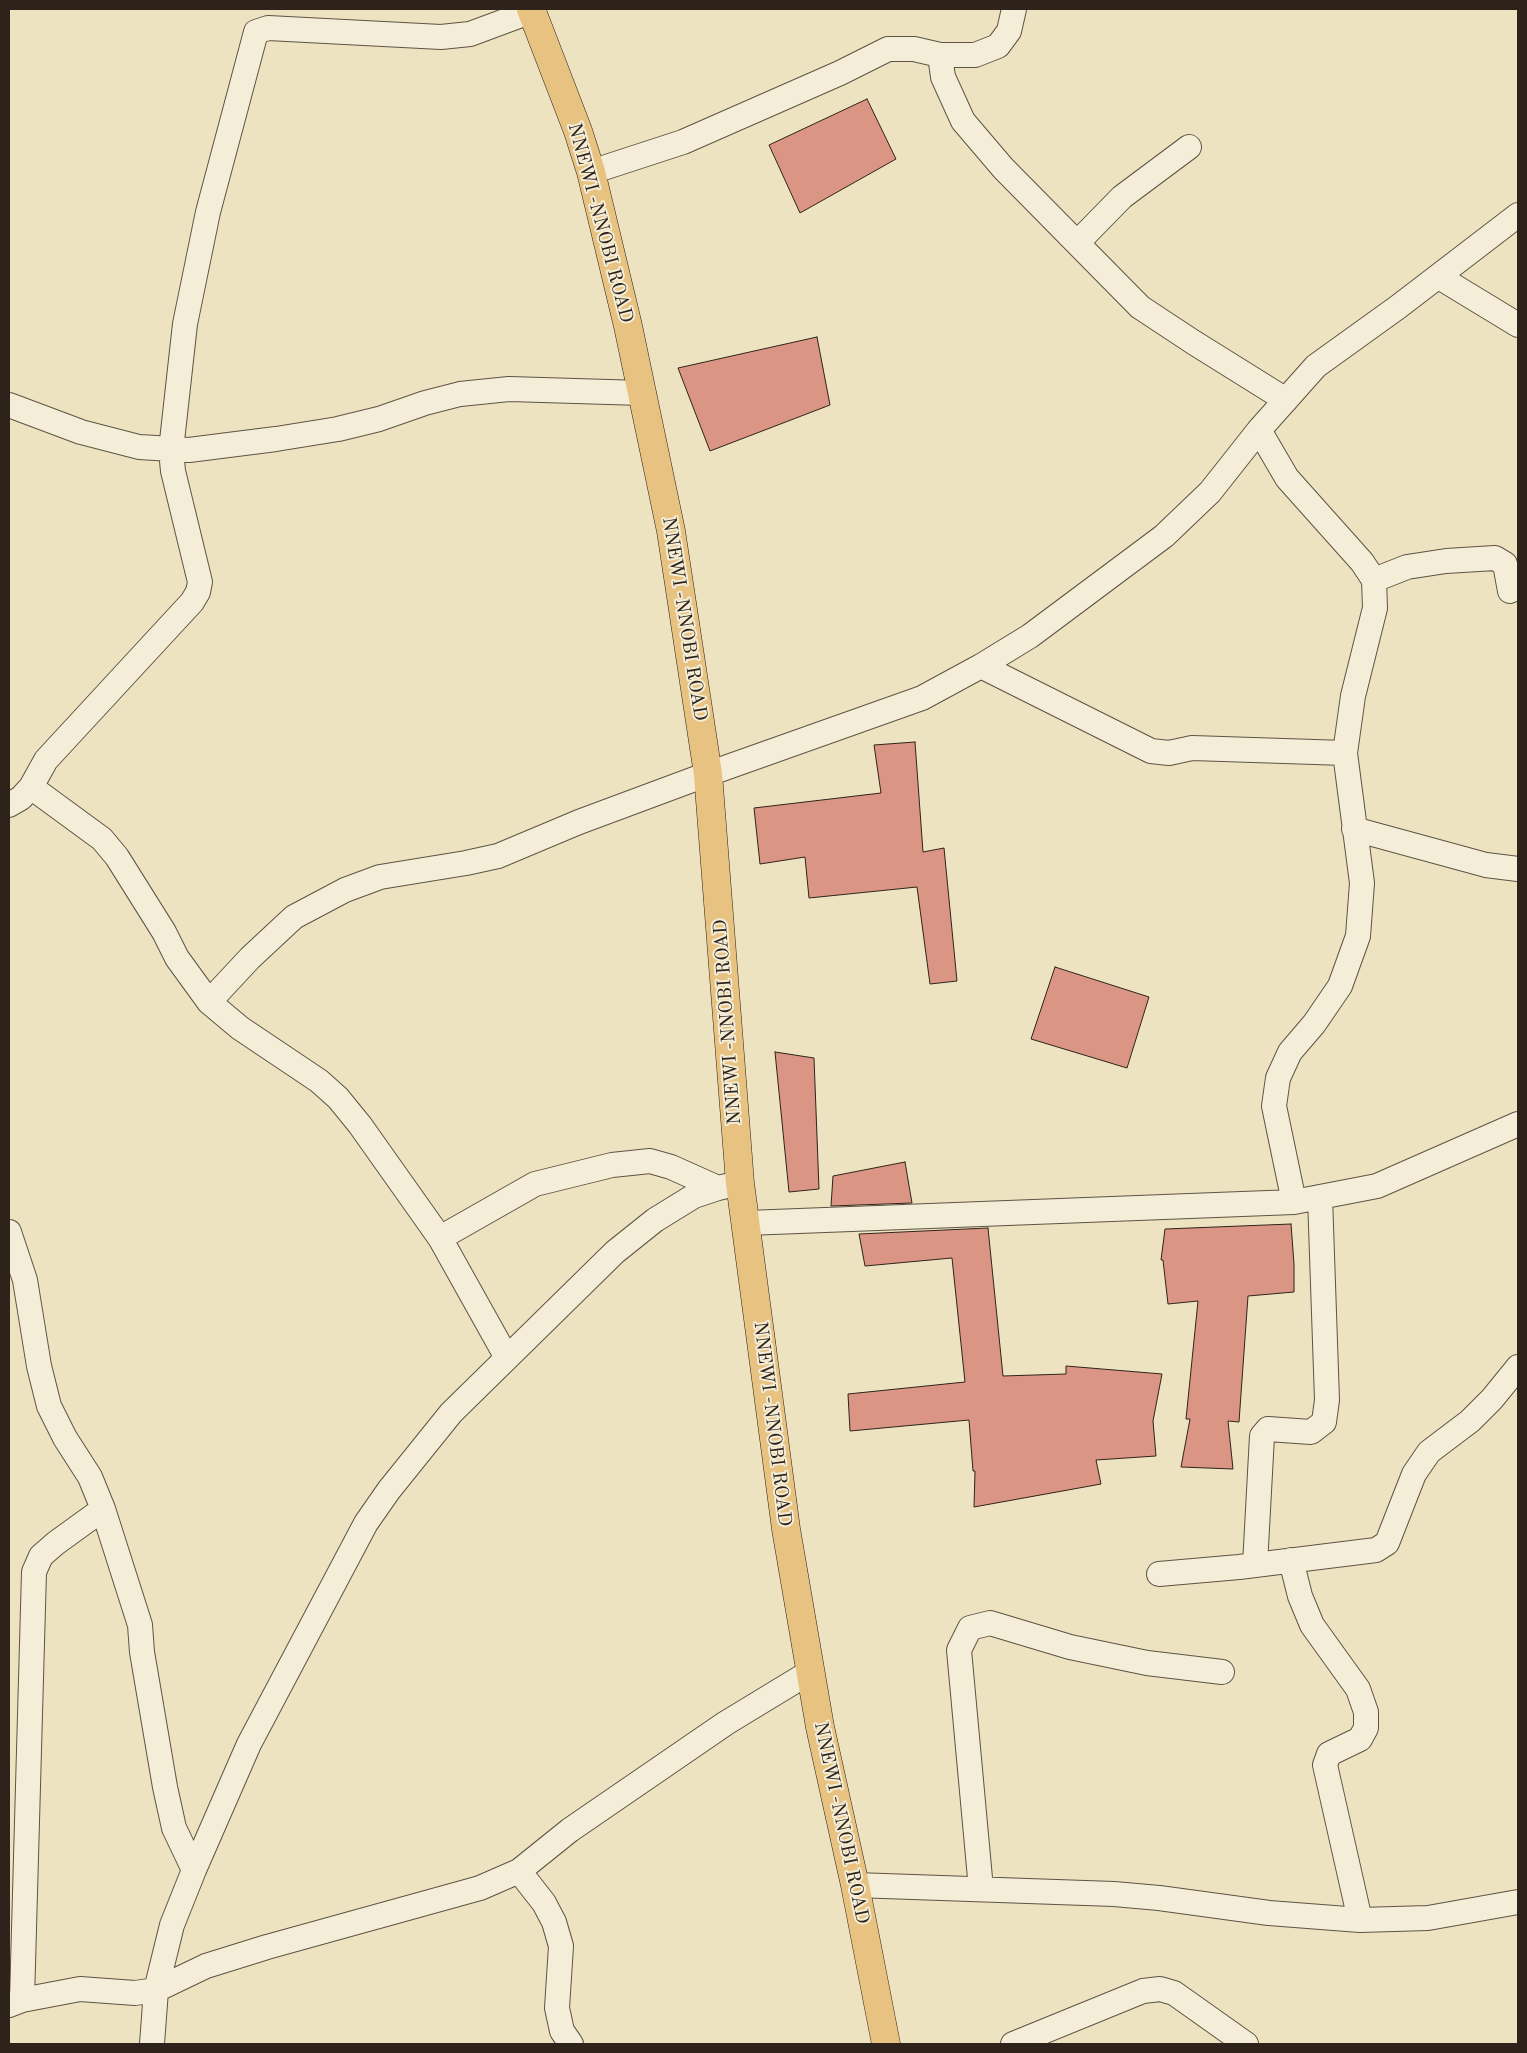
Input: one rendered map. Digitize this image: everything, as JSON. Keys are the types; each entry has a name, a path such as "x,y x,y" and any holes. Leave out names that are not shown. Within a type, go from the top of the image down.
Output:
{"main road":[{"name":"NNEWI -NNOBI ROAD","path":"532,10 578,131 591,172 642,393 671,531 708,774 729,1185 747,1223 784,1520 820,1727 855,1885 886,2044"}],"street":[{"path":"591,172 683,142 840,73 888,49 914,49 940,56 975,54 998,46 1009,31 1014,9"},
{"path":"9,804 21,798 32,787 46,760 192,602 198,592 200,582 173,471 171,450 185,324 208,212 256,32 268,28 441,37 470,34 532,10"},
{"path":"940,56 943,77 963,121 1002,168 1140,306 1193,342 1286,400"},
{"path":"1078,242 1122,198 1188,147"},
{"path":"209,1002 250,958 294,917 345,890 380,877 498,856 579,822 922,698 981,666 1030,636 1164,536 1210,492 1259,430 1316,366 1439,277 1518,215"},
{"path":"1439,277 1518,325"},
{"path":"9,404 81,432 139,447 189,450 338,429 379,419 425,403 460,394 509,389 642,393"},
{"path":"1259,430 1287,478 1362,562 1374,580 1375,608 1352,696 1345,753 1362,883 1358,936 1340,986 1314,1024 1290,1052 1278,1078 1274,1106 1294,1202"},
{"path":"1374,580 1407,567 1446,561 1495,558 1505,564 1510,591"},
{"path":"981,666 1151,751 1169,753 1192,748 1345,753"},
{"path":"32,787 102,839 117,857 164,932 177,958 209,1002 240,1028 320,1081 338,1098 360,1125 440,1238 507,1358"},
{"path":"1354,829 1486,865 1518,869"},
{"path":"747,1223 1294,1202 1376,1186 1518,1124"},
{"path":"440,1238 535,1184 612,1165 650,1161 729,1185"},
{"path":"152,2044 156,1990 172,1925 194,1870 249,1744 366,1523 389,1490 452,1413 615,1252 655,1220 694,1196 729,1185"},
{"path":"1255,1565 1262,1436 1268,1429 1310,1432 1324,1422 1327,1400 1320,1197"},
{"path":"9,1232 25,1280 39,1366 49,1406 65,1438 90,1477 103,1509 140,1625 142,1652 174,1828 194,1870"},
{"path":"1159,1574 1255,1565 1376,1550 1387,1543 1414,1474 1429,1452 1470,1421 1492,1399 1518,1367"},
{"path":"103,1509 41,1556 34,1572 16,2003 80,1989 135,1993 156,1990 206,1966 267,1947 480,1888 519,1871 570,1830 718,1729 810,1672"},
{"path":"1292,1560 1300,1596 1312,1625 1358,1689 1366,1712 1366,1728 1360,1739 1329,1754 1325,1765 1360,1920"},
{"path":"981,1889 959,1650 970,1628 990,1623 1080,1649 1147,1663 1222,1672"},
{"path":"519,1871 544,1903 554,1922 561,1946 557,2008 562,2031 571,2044"},
{"path":"855,1885 1114,1894 1159,1898 1269,1913 1360,1920 1428,1918 1518,1902"},
{"path":"1013,2044 1143,1991 1160,1989 1174,1993 1246,2044"}],"building":[{"path":"867,99 896,159 800,213 769,145"},
{"path":"817,337 830,405 710,451 678,368"},
{"path":"915,742 923,852 944,848 957,981 930,984 917,887 809,898 805,857 760,864 754,808 881,793 874,745"},
{"path":"1055,967 1149,997 1127,1068 1031,1039"},
{"path":"775,1052 814,1058 819,1189 789,1192"},
{"path":"905,1162 912,1203 831,1206 833,1176"},
{"path":"1291,1224 1294,1292 1248,1296 1239,1422 1228,1421 1233,1469 1181,1467 1190,1419 1186,1419 1198,1301 1168,1304 1163,1260 1161,1260 1165,1229"},
{"path":"988,1228 1003,1376 1066,1374 1066,1366 1162,1374 1153,1421 1156,1456 1096,1460 1101,1484 974,1507 975,1471 973,1471 969,1420 850,1431 848,1394 965,1382 952,1258 865,1266 859,1234"}]}
